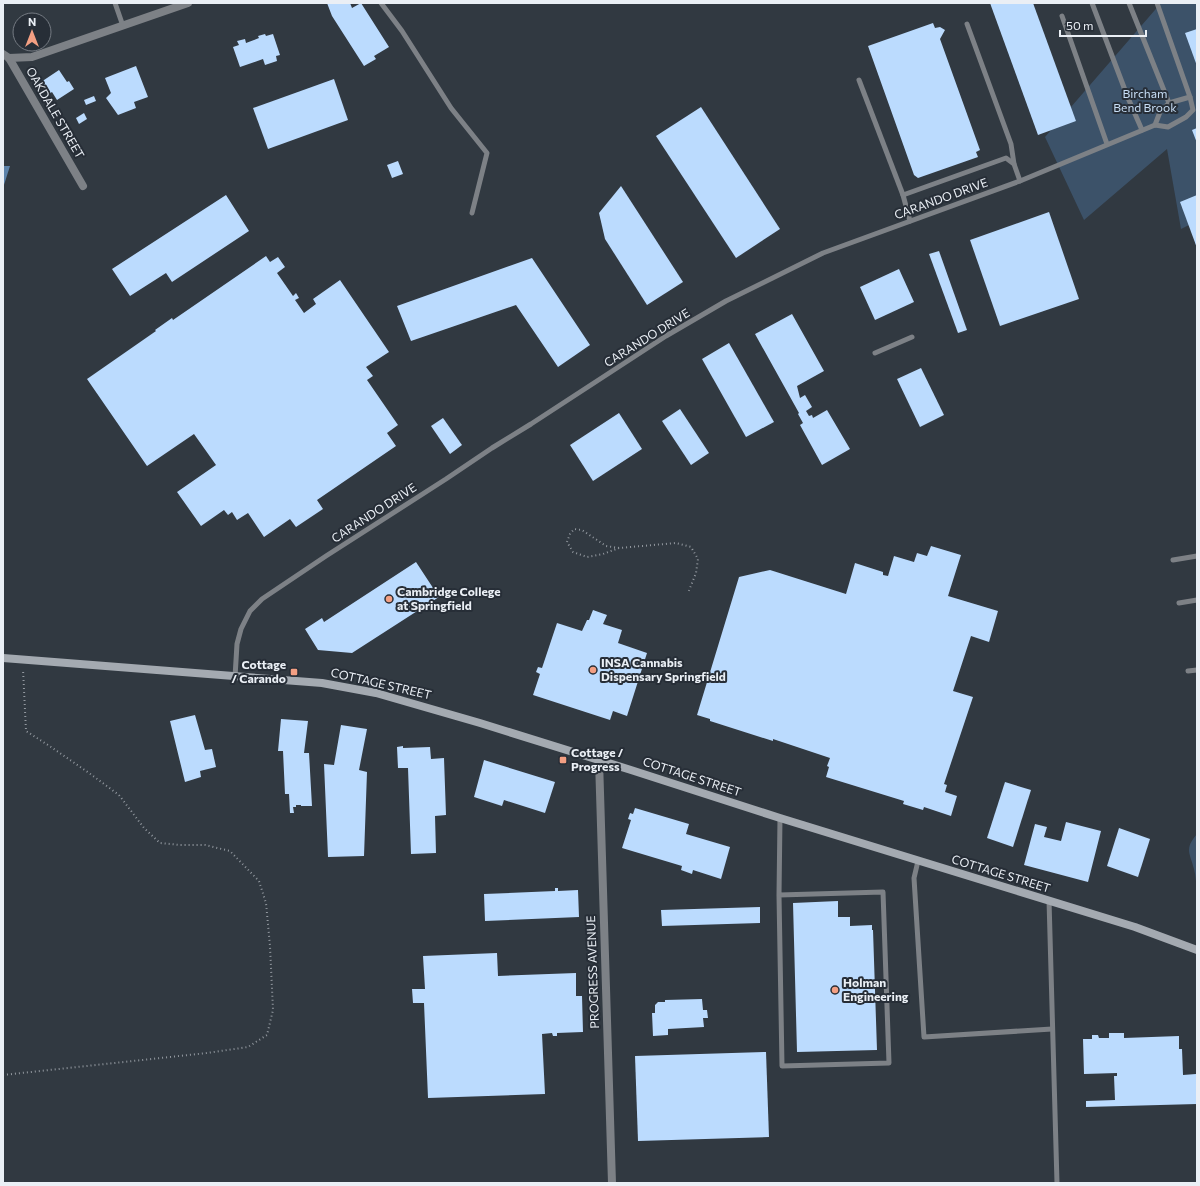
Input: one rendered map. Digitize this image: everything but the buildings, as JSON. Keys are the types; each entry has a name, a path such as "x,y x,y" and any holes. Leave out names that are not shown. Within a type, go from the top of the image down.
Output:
{"main road":[{"name":"COTTAGE STREET","path":"3,658 322,683 376,693 435,709 918,861 1049,900 1135,927 1197,950"}],"street":[{"path":"6,56 32,57 188,3"},
{"name":"OAKDALE STREET","path":"6,56 83,186"},
{"name":"PROGRESS AVENUE","path":"599,760 612,1183"}],"lane":[{"path":"115,3 123,26"},
{"path":"381,3 402,30 450,108 487,153 472,213"},
{"path":"1092,3 1142,130"},
{"path":"1129,3 1169,103"},
{"path":"1155,125 1160,112 1169,103 1190,98 1157,3"},
{"path":"1062,16 1107,144"},
{"path":"967,24 1011,144 1014,164 1020,181"},
{"path":"859,80 903,195 910,221"},
{"name":"CARANDO DRIVE","path":"236,676 238,644 243,624 254,607 273,591 626,362 726,301 823,253 1020,181 1155,125 1168,126 1186,117 1193,110 1190,98"},
{"path":"903,195 1006,158 1014,164"},
{"path":"875,353 912,336"},
{"path":"1173,560 1197,556"},
{"path":"1179,603 1197,600"},
{"path":"1188,671 1197,670"},
{"path":"779,895 883,892 889,1063 782,1066 779,895 780,818"},
{"path":"918,861 914,878 924,1037 1052,1029"},
{"path":"1049,900 1057,1183"}],"path":[{"path":"620,548 603,554 587,557 573,552 567,542 574,529 582,530 606,546 620,548 676,543 691,547 698,559 696,573 688,593"},
{"path":"3,1075 199,1054 248,1047 267,1035 273,1010 266,903 259,881 230,851 205,845 160,843 144,828 119,796 90,773 26,731 23,660"}],"green space":[{"name":"Bircham Bend Brook","path":"1161,3 1197,3 1197,221 1181,229 1167,149 1084,220 1045,137"},
{"path":"1197,834 1197,891 1195,872 1189,847"}],"shaded area":[{"path":"3,166 10,166 3,188"}],"place":[{"name":"Cambridge College at Springfield","path":"389,599"},
{"name":"INSA Cannabis Dispensary Springfield","path":"593,670"},
{"name":"Cottage / Carando","path":"294,672"},
{"name":"Cottage / Progress","path":"563,760"},
{"name":"Holman Engineering","path":"835,990"}]}
